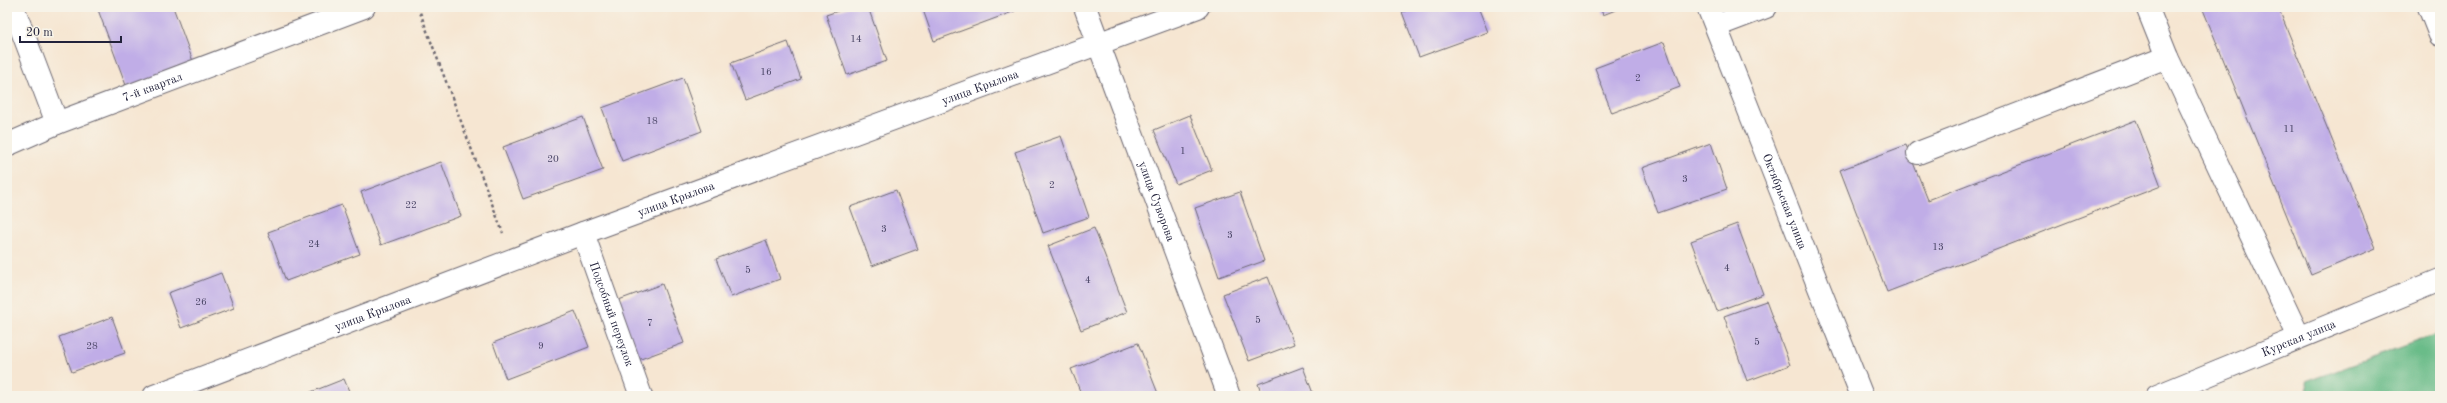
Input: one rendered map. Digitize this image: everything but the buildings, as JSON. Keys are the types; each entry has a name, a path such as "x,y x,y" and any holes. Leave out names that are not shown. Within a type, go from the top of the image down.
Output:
{"street":[{"path":"13,7 57,122"},
{"name":"7-й квартал","path":"7,145 57,122 364,7"},
{"name":"улица Суворова","path":"1085,7 1230,396"},
{"name":"улица Крылова","path":"154,396 513,261 583,232 1198,7"},
{"path":"1712,16 1766,7"},
{"path":"2148,7 2168,57 2299,337"},
{"path":"2429,7 2440,35"},
{"name":"Октябрьская улица","path":"1712,16 1862,396"},
{"path":"1918,153 2168,57"},
{"name":"Подсобный переулок","path":"583,232 641,396"},
{"name":"Курская улица","path":"2157,396 2440,280"}],"path":[{"path":"418,7 513,261"}],"green space":[{"path":"2440,333 2440,396 2307,396 2306,382"}]}
